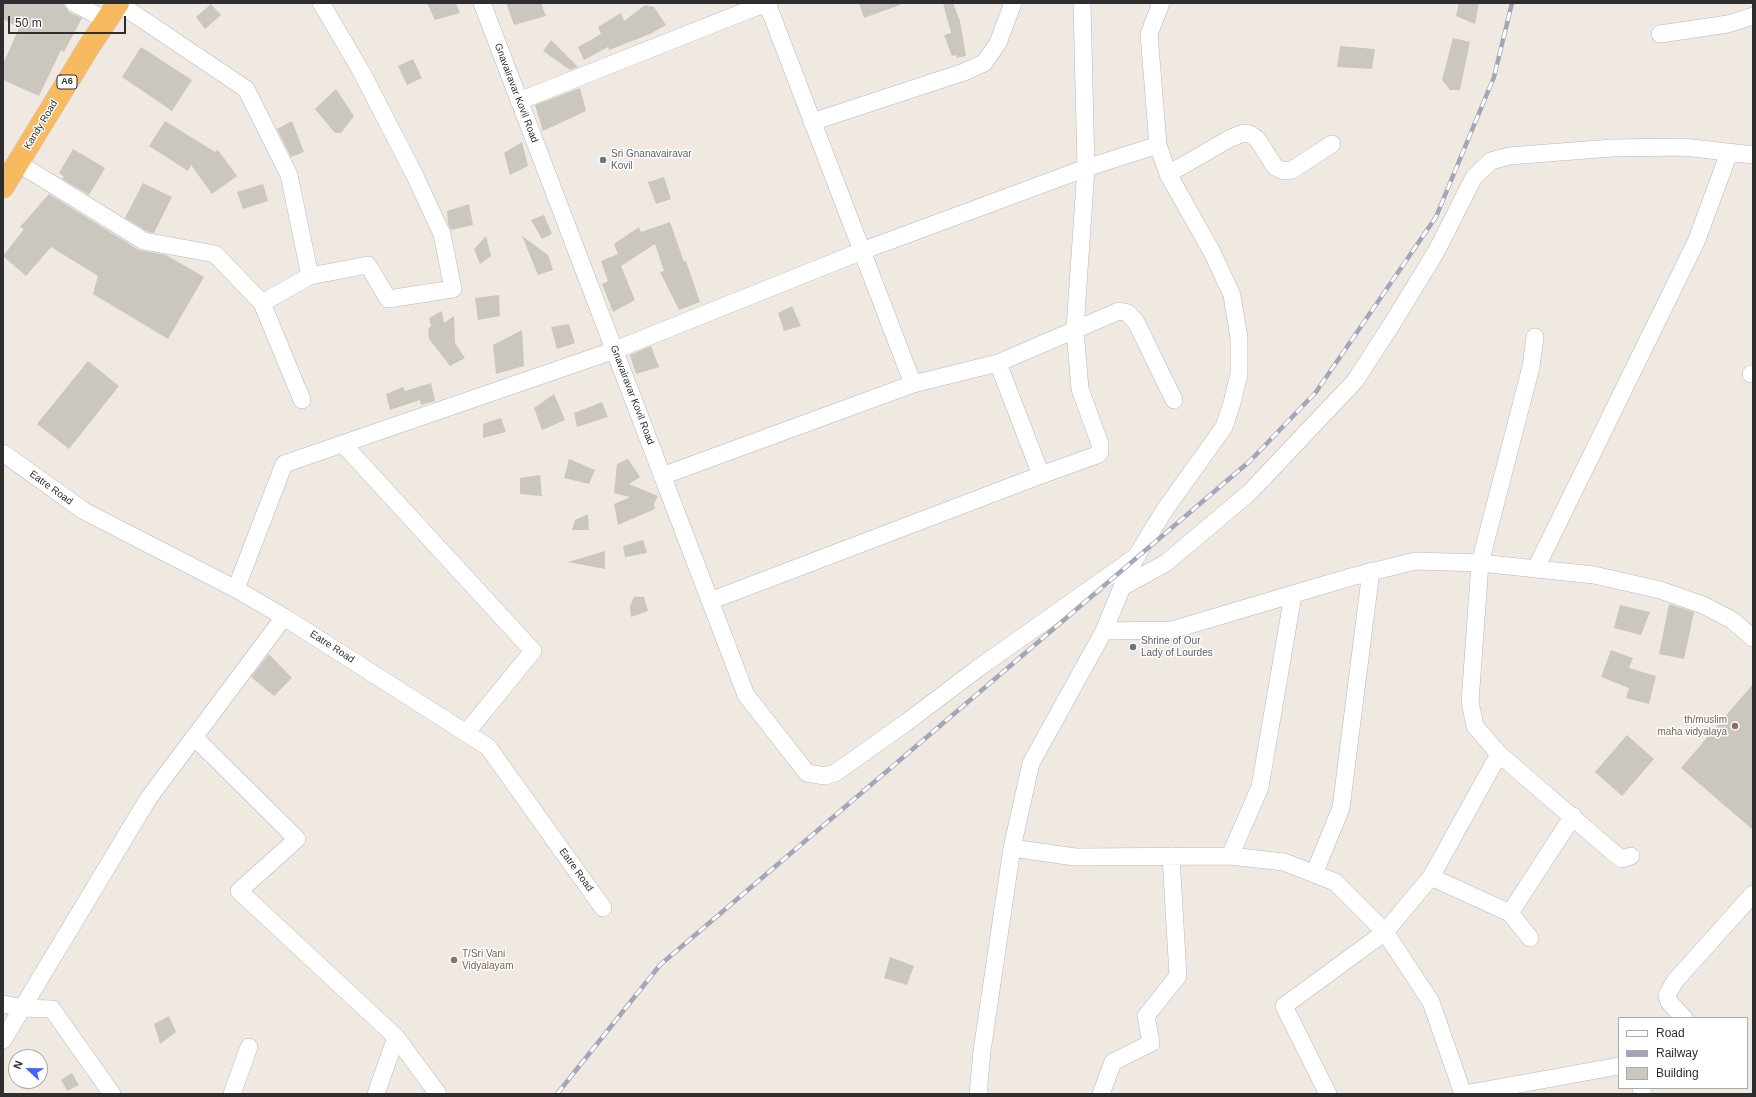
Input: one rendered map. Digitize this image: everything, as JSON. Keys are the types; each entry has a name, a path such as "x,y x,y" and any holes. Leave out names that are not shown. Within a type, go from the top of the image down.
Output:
{"highway":[{"name":"Kandy Road","path":"3,187 10,165 114,9"}],"street":[{"path":"74,3 114,9 246,89 289,174 310,276"},
{"path":"262,303 310,276 368,265 388,299 453,289 442,234 414,174 361,71 321,3"},
{"name":"Gnavairavar Kovil Road","path":"482,3 746,695 807,773 825,776 835,773 907,722 983,664 1137,555"},
{"path":"519,101 766,3 913,384"},
{"path":"812,122 964,72 984,63 998,43 1012,3"},
{"path":"710,600 1097,455 1100,452 1100,444 1080,389 1075,329 1086,168 1082,3"},
{"path":"978,1094 982,1051 1012,848 1031,763 1104,631 1137,555 1164,511 1224,426 1232,403 1239,374 1239,338 1232,295 1213,254 1168,174 1158,145 1149,34 1161,3"},
{"path":"1660,34 1728,24 1753,16"},
{"path":"1168,174 1243,133 1250,134 1258,140 1275,167 1283,171 1292,170 1332,144"},
{"path":"236,589 284,464 614,350 862,251 1086,168 1158,145"},
{"path":"1122,587 1166,563 1250,492 1355,382 1436,252 1474,178 1491,161 1510,156 1612,148 1684,147 1729,154 1753,155"},
{"path":"1536,568 1696,242 1729,154"},
{"path":"10,165 144,241 215,254 262,303 302,400"},
{"path":"662,476 913,384 998,363 1119,311 1128,313 1136,322 1174,400"},
{"path":"1535,337 1531,367 1480,563 1470,702 1475,726 1499,754 1573,816 1615,854 1622,859 1631,856"},
{"path":"998,363 1042,475"},
{"path":"343,444 533,651 466,733"},
{"name":"Eatre Road","path":"3,453 84,511 236,589 284,617 488,747 603,908"},
{"path":"1104,631 1172,630 1371,572 1415,561 1480,563 1594,575 1667,593 1703,605 1732,620 1753,638"},
{"path":"1314,874 1341,808 1371,572"},
{"path":"1230,856 1260,787 1292,596"},
{"path":"3,1040 148,799 284,617"},
{"path":"194,737 297,839 239,891 396,1037 438,1094"},
{"path":"1328,1094 1284,1006 1385,932 1431,877 1499,754"},
{"path":"1510,913 1573,816"},
{"path":"1012,848 1075,857 1230,856 1284,862 1335,882 1385,932 1431,1002 1463,1094 1618,1066"},
{"path":"1101,1094 1113,1062 1151,1043 1146,1016 1178,976 1171,856"},
{"path":"1431,877 1510,913 1530,938"},
{"path":"1683,1017 1669,1002 1667,995 1675,981 1753,894"},
{"path":"3,1004 22,1008 52,1009 112,1094"},
{"path":"376,1094 396,1037"},
{"path":"232,1094 249,1047"}],"building":[{"path":"3,3 63,3 69,12 82,18 64,52 61,50 39,96 3,80 3,64 19,28 3,19"},
{"path":"427,3 456,3 460,13 435,20"},
{"path":"506,3 541,3 546,16 514,25"},
{"path":"859,3 900,3 900,5 864,18"},
{"path":"943,3 953,3 960,21 966,56 957,58 956,55 952,56 944,35 951,33"},
{"path":"1459,3 1479,3 1475,24 1456,16"},
{"path":"211,4 221,15 205,29 196,17"},
{"path":"645,5 654,7 666,25 650,34 609,50 608,47 584,60 578,47 601,34 598,27 621,13 624,21"},
{"path":"1453,38 1470,42 1460,90 1450,90 1442,80"},
{"path":"551,40 578,67 570,70 543,51"},
{"path":"1340,46 1375,49 1372,69 1337,67"},
{"path":"141,47 192,80 172,111 122,77"},
{"path":"413,59 422,78 407,85 398,66"},
{"path":"580,88 586,111 543,131 535,105"},
{"path":"336,89 354,116 341,133 335,133 315,109"},
{"path":"165,121 215,152 218,150 237,176 212,194 191,165 188,171 149,146"},
{"path":"292,121 304,152 291,157 277,129"},
{"path":"522,142 528,166 510,175 504,153"},
{"path":"73,149 105,168 89,195 62,179 64,177 59,173"},
{"path":"664,177 671,199 656,204 648,182"},
{"path":"143,183 172,197 154,233 148,232 125,218"},
{"path":"263,184 268,201 243,209 237,192"},
{"path":"49,194 139,250 166,255 204,277 168,339 93,294 98,276 51,247 26,276 3,256 24,229 20,227"},
{"path":"469,204 473,225 451,230 448,224 447,211"},
{"path":"544,215 552,234 542,239 531,220"},
{"path":"670,222 684,262 686,261 700,302 679,310 660,272 664,271 655,244 621,266 635,300 613,312 602,284 608,281 601,261 618,254 614,244 639,227 641,232"},
{"path":"486,236 491,256 480,264 474,249"},
{"path":"522,236 548,255 553,270 538,275"},
{"path":"499,295 500,316 478,320 475,298"},
{"path":"792,306 801,326 784,331 778,313"},
{"path":"442,311 444,323 454,316 455,343 465,358 450,366 429,339 428,329 431,326 429,318"},
{"path":"569,324 575,343 557,349 551,327"},
{"path":"522,330 524,366 496,374 493,345"},
{"path":"651,346 659,367 636,374 630,355"},
{"path":"88,361 119,386 69,449 37,424"},
{"path":"431,383 435,401 421,405 420,400 390,410 386,394 403,387 405,391"},
{"path":"554,394 565,420 542,430 534,408"},
{"path":"602,402 608,417 577,427 574,413"},
{"path":"501,418 506,432 483,438 483,424"},
{"path":"569,459 595,470 589,484 564,478"},
{"path":"628,459 640,477 629,484 658,496 654,504 655,509 618,525 614,504 630,497 614,493 617,464"},
{"path":"540,475 542,496 520,494 520,478"},
{"path":"588,514 589,530 572,530 575,520"},
{"path":"643,540 647,553 625,557 623,546"},
{"path":"605,551 605,569 568,562"},
{"path":"634,597 644,597 648,611 631,617 630,606"},
{"path":"1669,604 1694,612 1684,659 1659,654"},
{"path":"1620,605 1650,612 1641,635 1614,628"},
{"path":"1611,650 1633,658 1629,668 1656,676 1649,704 1626,698 1629,688 1601,677"},
{"path":"269,654 292,678 274,696 251,677"},
{"name":"th/muslim maha vidyalaya","path":"1753,684 1753,830 1681,768"},
{"path":"1627,735 1654,759 1622,796 1595,772"},
{"path":"890,957 914,966 907,985 884,978"},
{"path":"169,1016 176,1032 160,1044 154,1024"},
{"path":"72,1073 79,1085 67,1091 61,1080"}],"railway":[{"path":"557,1094 660,965 1250,461 1316,392 1436,217 1494,77 1512,3"}],"place":[{"name":"Sri Gnanavairavar Kovil","path":"603,160"},
{"name":"Shrine of Our Lady of Lourdes","path":"1133,647"},
{"name":"th/muslim maha vidyalaya","path":"1735,726"},
{"name":"T/Sri Vani Vidyalayam","path":"454,960"}]}
